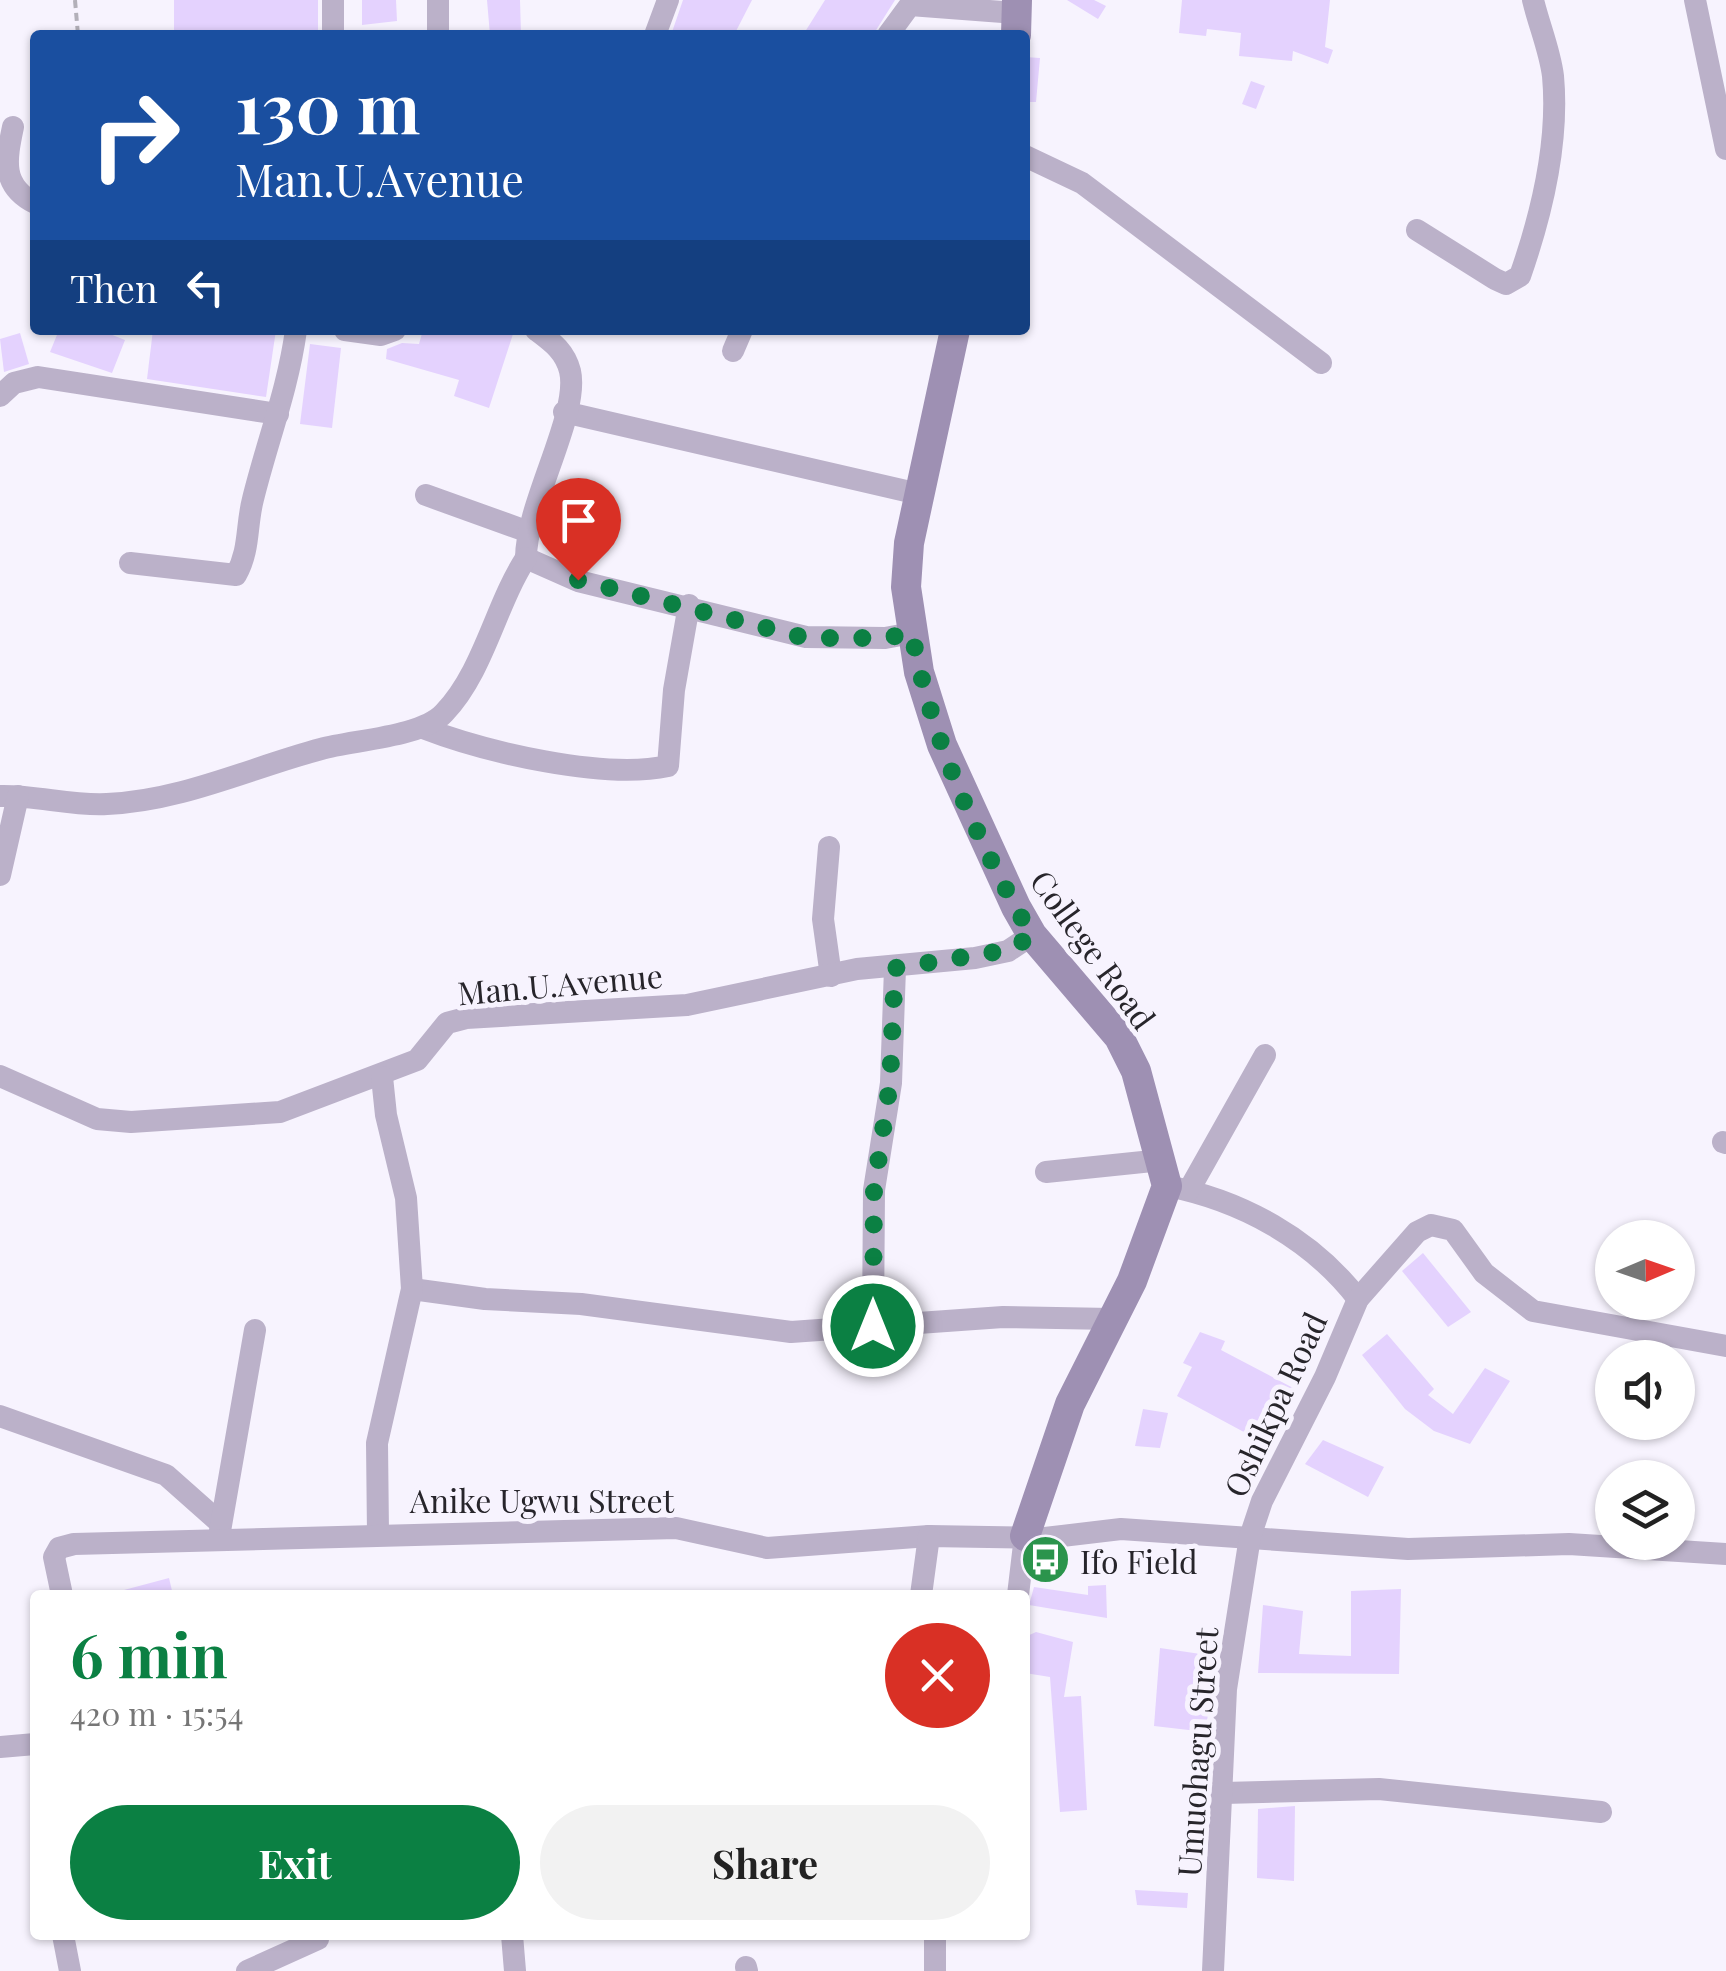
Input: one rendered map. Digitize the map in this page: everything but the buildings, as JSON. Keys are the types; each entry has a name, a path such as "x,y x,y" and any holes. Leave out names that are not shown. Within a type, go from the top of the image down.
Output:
{"main road":[{"name":"College Road","path":"954,335 919,494 906,587 919,672 942,745 998,875 1032,936 1120,1037 1172,1179"},
{"path":"1025,1536 1070,1404 1160,1214 1172,1179"}],"street":[{"path":"333,30 334,0"},
{"path":"438,0 438,30"},
{"path":"657,30 668,0"},
{"path":"1418,230 1506,284 1520,276 1541,196 1552,108 1553,75 1534,0"},
{"path":"1695,0 1715,39 1726,149"},
{"path":"892,30 910,4 1016,16"},
{"path":"13,127 6,168 12,186 30,199"},
{"path":"1030,158 1082,183 1321,363"},
{"path":"130,563 236,575 247,556 252,503 278,414 295,335"},
{"path":"0,875 9,796 106,804 184,791 319,750 424,728 444,714 474,667 506,589 526,558 526,531 564,412 570,373 560,347 543,335"},
{"path":"0,396 14,383 38,377 278,414"},
{"path":"564,412 919,494"},
{"path":"426,495 526,531"},
{"path":"526,558 578,580 689,605 806,638 885,638 912,633"},
{"path":"424,728 478,750 546,761 645,772 668,766 674,690 689,605"},
{"path":"829,847 823,919 831,976"},
{"name":"Man.U.Avenue","path":"0,1076 97,1119 131,1122 280,1112 382,1077 417,1060 448,1023 466,1018 687,1005 856,969 895,968 1008,950 1032,936"},
{"path":"873,1326 874,1190 890,1083 895,968"},
{"path":"1172,1179 1266,1055"},
{"path":"378,1533 377,1443 412,1289 406,1198 386,1115 382,1077"},
{"path":"1046,1172 1172,1179 1300,1240 1331,1264 1358,1299"},
{"name":"Oshikpa Road","path":"1250,1537 1262,1501 1326,1377 1358,1299 1417,1232 1430,1225 1452,1230 1484,1274 1533,1311 1726,1346"},
{"path":"412,1289 485,1299 581,1304 791,1332 1003,1317 1111,1318"},
{"path":"220,1530 255,1330"},
{"path":"0,1416 166,1475 220,1530"},
{"name":"Anike Ugwu Street","path":"61,1590 54,1557 59,1548 220,1530 325,1539 378,1533 676,1528 767,1548 928,1536 976,1540 1121,1530 1250,1537 1284,1544 1408,1549 1569,1544 1726,1554"},
{"path":"922,1590 928,1536"},
{"path":"1019,1590 1025,1536"},
{"name":"Umuohagu Street","path":"1213,1971 1226,1689 1250,1537"},
{"path":"0,1747 30,1744"},
{"path":"1224,1792 1379,1789 1601,1812"},
{"path":"64,1940 70,1971"},
{"path":"247,1971 318,1940"},
{"path":"512,1940 515,1971"},
{"path":"934,1940 936,1971"}],"path":[{"path":"75,0 78,30"}],"place":[{"name":"Ifo Field","path":"1045,1560"}],"route":[{"path":"578,580 689,605 806,638 885,638 912,633 919,672 942,745 998,875 1032,936 1008,950 975,958 895,968 888,1050 890,1083 883,1153 874,1190 873,1326"}]}
